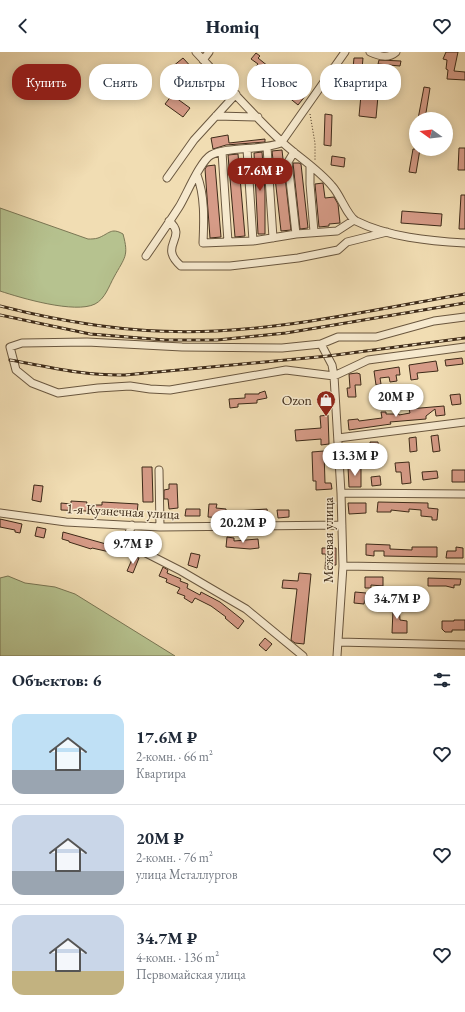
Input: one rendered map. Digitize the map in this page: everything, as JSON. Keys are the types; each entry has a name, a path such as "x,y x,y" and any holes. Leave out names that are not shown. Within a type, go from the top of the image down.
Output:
{"street":[{"path":"196,52 207,64"},
{"path":"203,60 209,52"},
{"path":"146,256 169,221 202,165 210,156 222,152 267,147 281,143 308,102 345,52"},
{"path":"370,52 380,56 394,54"},
{"path":"239,97 281,141 332,185 354,220 387,232 446,241 465,242"},
{"path":"167,178 194,140 231,100"},
{"path":"216,116 258,117"},
{"path":"267,147 273,238"},
{"path":"246,149 253,241"},
{"path":"222,152 228,242"},
{"path":"294,152 288,162 296,234"},
{"path":"313,169 310,184 314,232"},
{"path":"197,175 202,194 204,217 203,243 253,241 296,234 337,231 354,220"},
{"path":"169,221 175,226 177,231 171,247 173,257 181,266 230,266 298,258 338,250 346,242 387,232"},
{"path":"465,317 434,320 376,337 338,337 320,344 282,348 182,347 87,342 22,343 10,347 16,370 32,383 58,393 130,386 170,390 286,370 334,376 368,360 465,347"},
{"name":"Межевая улица","path":"320,344 332,365 334,376 341,493 343,566 337,656"},
{"path":"338,438 465,422"},
{"path":"159,470 160,527"},
{"path":"341,493 465,494"},
{"name":"1-я Кузнечная улица","path":"0,513 66,522 160,527 342,525"},
{"path":"132,525 127,538 130,545 181,571 246,609 303,656"},
{"path":"343,566 465,568"},
{"path":"338,642 465,644"}],"path":[{"path":"308,102 315,143 313,169"}],"green space":[{"path":"0,208 88,239 98,238 113,231 123,234 126,247 125,256 101,299 95,304 86,307 62,306 48,304 0,291"},
{"path":"8,576 25,583 55,587 75,594 175,656 0,656 0,578"}],"building":[{"path":"446,52 458,52 454,71 465,72 465,80 447,79 447,60 443,59"},
{"path":"256,53 260,56 258,58 265,64 258,64 251,59"},
{"path":"183,58 188,64 176,64"},
{"path":"354,58 363,58 362,64 353,64"},
{"path":"379,60 401,61 400,64 378,64"},
{"path":"424,87 430,88 426,112 419,112"},
{"path":"168,100 179,100 190,108 183,117 165,104"},
{"path":"292,100 302,100 298,105"},
{"path":"361,100 378,100 376,118 359,116"},
{"path":"325,114 332,115 331,146 324,145"},
{"path":"228,135 229,143 265,139 265,142 226,145 213,149 211,138"},
{"path":"459,148 465,148 465,170 458,170"},
{"path":"282,150 291,230 281,231 272,151"},
{"path":"262,152 265,191 265,234 258,234 254,153"},
{"path":"238,154 245,236 235,237 228,155"},
{"path":"332,156 345,158 344,167 331,165"},
{"path":"412,156 419,156 416,173 409,172"},
{"path":"293,163 301,164 308,228 300,229"},
{"path":"215,165 221,237 210,238 205,169 207,166"},
{"path":"323,183 325,198 334,197 338,204 340,223 319,227 315,184"},
{"path":"461,195 465,195 465,229 459,229"},
{"path":"402,211 442,214 441,226 401,223"},
{"path":"462,358 463,364 446,366 445,360"},
{"path":"436,361 438,371 417,373 418,379 411,380 409,365"},
{"path":"399,367 400,375 396,375 397,381 390,382 389,377 380,378 381,384 376,385 374,371"},
{"path":"349,374 360,374 361,385 355,385 356,397 348,397 347,388 350,388"},
{"path":"265,391 267,398 257,400 257,403 238,404 238,407 230,408 229,399 245,398 245,394 259,394"},
{"path":"460,394 461,404 452,405 450,395"},
{"path":"444,406 445,415 436,416 435,409 426,416 426,419 390,422 391,424 349,430 348,420 358,419 359,421 382,418 381,412 399,415 410,413 409,409"},
{"path":"328,415 329,444 321,445 321,439 296,441 295,430 321,428 320,416"},
{"path":"438,435 440,451 433,452 431,436"},
{"path":"416,437 417,451 410,452 409,438"},
{"path":"370,442 378,442 379,454 371,455"},
{"path":"324,451 325,483 331,483 332,489 316,490 316,481 313,481 312,452"},
{"path":"409,462 411,483 402,484 401,472 396,472 395,463"},
{"path":"361,466 361,487 349,487 348,467"},
{"path":"142,467 152,467 153,502 143,502"},
{"path":"452,470 465,470 465,482 452,482"},
{"path":"437,471 438,478 423,480 422,472"},
{"path":"380,476 381,485 372,486 371,477"},
{"path":"169,484 177,484 178,508 169,509 168,499 164,499 164,490 169,489"},
{"path":"34,485 43,486 41,502 32,500"},
{"path":"71,501 87,502 86,505 102,505 102,502 138,504 137,513 61,510 61,503 71,504"},
{"path":"378,502 428,503 428,508 438,509 437,520 432,520 432,517 421,516 421,510 409,509 409,512 391,510 391,512 377,512"},
{"path":"348,503 366,503 366,513 349,514"},
{"path":"209,504 217,504 216,508 226,509 226,518 208,517"},
{"path":"186,509 200,509 200,516 185,516"},
{"path":"267,509 268,518 237,517 236,511"},
{"path":"277,510 289,510 289,517 278,518"},
{"path":"0,519 22,524 20,533 15,532 15,530 0,527"},
{"path":"37,527 46,529 44,538 35,536"},
{"path":"63,532 124,549 123,555 91,549 69,542 62,539"},
{"path":"227,537 234,538 234,541 258,539 259,548 250,549 226,547"},
{"path":"366,544 390,545 390,549 412,550 412,547 437,547 437,557 384,556 384,551 374,551 374,556 366,555"},
{"path":"456,547 463,548 463,558 446,558 447,551 456,551"},
{"path":"322,548 336,548 336,565 332,565 331,569 325,569 326,554 322,554"},
{"path":"191,553 200,555 197,568 188,565"},
{"path":"133,557 139,558 133,573 127,571"},
{"path":"163,567 168,570 167,573 188,584 187,588 200,595 201,592 220,602 244,621 238,629 225,618 226,617 211,606 195,598 192,603 184,598 185,596 177,593 180,588 166,582 167,579 159,576"},
{"path":"299,573 311,574 304,644 295,643 291,640 297,589 282,588 283,580 298,581"},
{"path":"365,577 383,577 383,586 371,585 371,588 365,588"},
{"path":"428,578 461,579 460,585 454,585 454,588 446,586 428,586"},
{"path":"355,592 366,593 364,604 354,603"},
{"path":"383,604 399,605 400,620 407,621 407,633 392,633 393,610 383,609"},
{"path":"465,620 465,630 452,630 452,632 445,632 442,629 442,621"},
{"path":"265,638 272,644 266,651 259,645"}],"railway":[{"path":"0,306 53,318 107,327 134,330 189,332 278,326 465,294"},
{"path":"0,315 90,334 165,340 217,340 286,333 465,303"},
{"path":"10,360 81,373 125,375 328,356 465,338"}],"place":[{"name":"Ozon","path":"326,417"}]}
